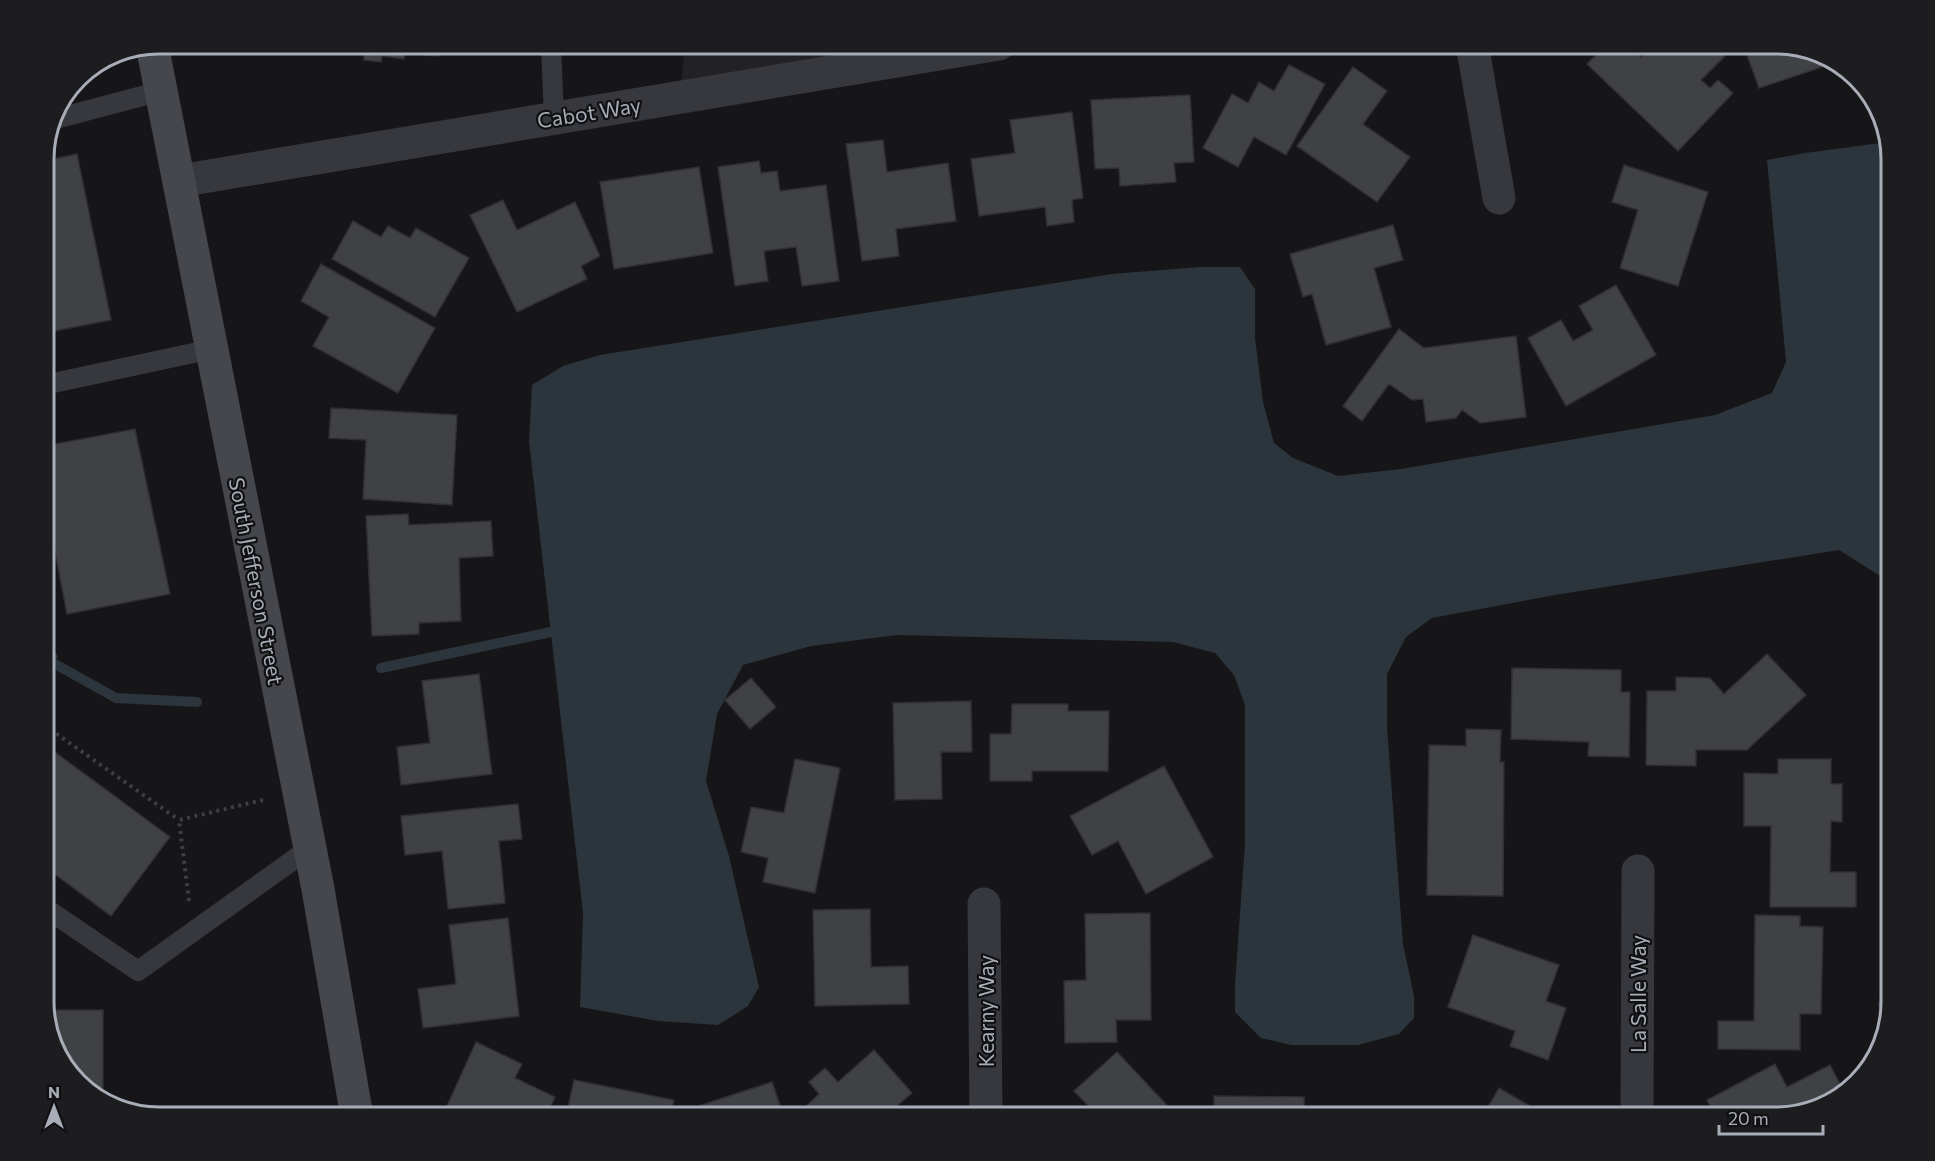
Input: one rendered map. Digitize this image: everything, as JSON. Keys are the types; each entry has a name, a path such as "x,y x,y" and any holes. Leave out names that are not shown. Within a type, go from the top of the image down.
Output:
{"street":[{"name":"South Jefferson Street","path":"154,54 310,848 355,1107"},
{"name":"Cabot Way","path":"179,181 939,54"},
{"path":"1474,54 1499,198"},
{"name":"La Salle Way","path":"1637,1107 1638,871"},
{"name":"Kearny Way","path":"984,904 986,1107"}],"lane":[{"path":"551,54 554,118"},
{"path":"63,117 161,91"},
{"path":"54,383 212,349"},
{"path":"54,914 138,970 310,848"}],"path":[{"path":"54,732 179,820 193,932"},
{"path":"179,820 299,792"}],"shaded area":[{"path":"684,54 939,54 680,97"},
{"path":"1880,143 1881,576 1839,550 1555,595 1432,618 1406,637 1387,674 1387,727 1403,944 1414,996 1414,1018 1399,1034 1358,1045 1291,1045 1261,1038 1235,1012 1245,843 1245,705 1234,675 1215,653 1173,642 897,635 811,646 743,665 717,714 706,781 729,856 759,987 748,1006 718,1025 658,1021 580,1007 583,913 529,441 532,385 563,366 600,355 1112,274 1199,267 1240,267 1255,289 1255,338 1263,402 1274,443 1293,458 1338,476 1401,469 1715,415 1772,393 1786,362 1767,160"},
{"path":"54,651 58,656 54,668"},
{"path":"1881,991 1881,1008 1878,1006"}],"building":[{"path":"364,54 405,54 404,59 382,56 381,62 364,60"},
{"path":"423,54 439,54 438,56"},
{"path":"1597,54 1638,54 1641,57 1644,54 1723,54 1725,56 1701,80 1710,88 1718,80 1733,93 1678,151 1587,64"},
{"path":"1747,54 1789,55 1824,66 1759,88"},
{"path":"1289,65 1325,84 1286,155 1254,137 1238,167 1203,148 1232,94 1248,103 1259,82 1274,91"},
{"path":"1353,67 1387,91 1363,124 1410,157 1377,202 1297,146"},
{"path":"1190,95 1194,162 1174,163 1176,182 1120,186 1119,168 1095,169 1091,100"},
{"path":"1072,112 1083,198 1072,200 1074,222 1047,226 1045,207 979,216 971,159 1015,153 1010,120"},
{"path":"883,140 887,172 948,163 956,221 896,229 899,256 862,261 846,144"},
{"path":"77,154 111,320 54,331 54,159"},
{"path":"759,161 761,173 777,171 780,191 826,185 839,281 802,286 796,247 764,251 768,281 735,286 718,167"},
{"path":"1624,165 1708,192 1678,286 1620,268 1638,210 1612,202"},
{"path":"699,167 713,253 614,269 600,182"},
{"path":"503,200 517,230 575,202 600,256 581,266 587,279 517,312 470,215"},
{"path":"353,221 381,237 388,226 410,238 416,228 469,258 435,317 332,259"},
{"path":"1393,225 1403,260 1374,268 1391,327 1326,345 1312,294 1303,297 1290,254"},
{"path":"321,264 435,328 398,393 313,346 329,317 301,301"},
{"path":"1616,285 1656,355 1566,406 1528,338 1561,320 1573,341 1593,330 1579,306"},
{"path":"1399,329 1424,348 1516,336 1526,417 1480,423 1462,410 1456,418 1426,422 1423,399 1412,400 1389,384 1362,421 1343,406"},
{"path":"331,408 457,415 452,505 363,499 366,440 329,438"},
{"path":"135,429 170,594 67,614 54,547 54,444"},
{"path":"408,514 409,525 491,521 493,556 459,558 461,621 419,623 419,634 372,636 366,516"},
{"path":"1767,654 1806,695 1747,750 1696,750 1696,766 1646,765 1647,691 1676,691 1676,677 1710,678 1724,694"},
{"path":"1512,668 1621,670 1621,692 1630,692 1629,757 1588,756 1589,742 1511,739"},
{"path":"479,674 492,774 401,785 397,747 430,743 422,681"},
{"path":"751,678 776,707 750,729 725,700"},
{"path":"971,701 972,752 941,752 942,799 895,800 893,703"},
{"path":"1012,704 1068,704 1068,711 1109,711 1108,771 1032,771 1032,781 990,781 990,734 1011,734"},
{"path":"1466,729 1501,730 1500,762 1504,762 1503,896 1427,895 1429,745 1466,746"},
{"path":"54,751 170,837 111,916 54,873"},
{"path":"795,759 840,768 815,893 763,882 768,858 741,852 751,807 784,813"},
{"path":"1778,759 1831,759 1831,784 1842,784 1842,822 1831,821 1830,872 1856,872 1856,907 1770,907 1771,826 1744,826 1744,773 1778,774"},
{"path":"1164,766 1213,857 1146,894 1118,841 1092,855 1070,816"},
{"path":"518,804 522,839 499,841 505,903 448,909 442,851 405,855 401,816"},
{"path":"870,909 871,967 908,966 909,1004 815,1006 813,910"},
{"path":"1150,913 1151,1020 1116,1020 1117,1042 1065,1043 1064,981 1086,980 1085,914"},
{"path":"1755,915 1800,916 1800,926 1823,927 1821,1014 1800,1014 1800,1050 1718,1049 1718,1021 1754,1021"},
{"path":"508,918 519,1016 423,1028 418,989 456,984 449,925"},
{"path":"1473,935 1559,965 1546,1001 1566,1008 1548,1060 1510,1046 1515,1031 1448,1007"},
{"path":"54,1010 103,1010 103,1090 85,1076 68,1054 62,1042"},
{"path":"476,1042 522,1064 515,1078 555,1097 550,1107 446,1107"},
{"path":"874,1050 912,1093 896,1107 805,1107 819,1094 809,1082 825,1068 838,1082"},
{"path":"1117,1052 1169,1107 1089,1107 1074,1091"},
{"path":"1775,1064 1787,1087 1830,1065 1840,1085 1816,1099 1789,1106 1711,1107 1707,1100"},
{"path":"574,1080 674,1100 672,1107 568,1107"},
{"path":"772,1082 781,1107 695,1107"},
{"path":"1499,1088 1532,1107 1488,1107"},
{"path":"1214,1096 1304,1097 1304,1107 1214,1107"}],"waterway":[{"path":"381,668 551,632"},
{"path":"55,664 116,698 197,702"}]}
